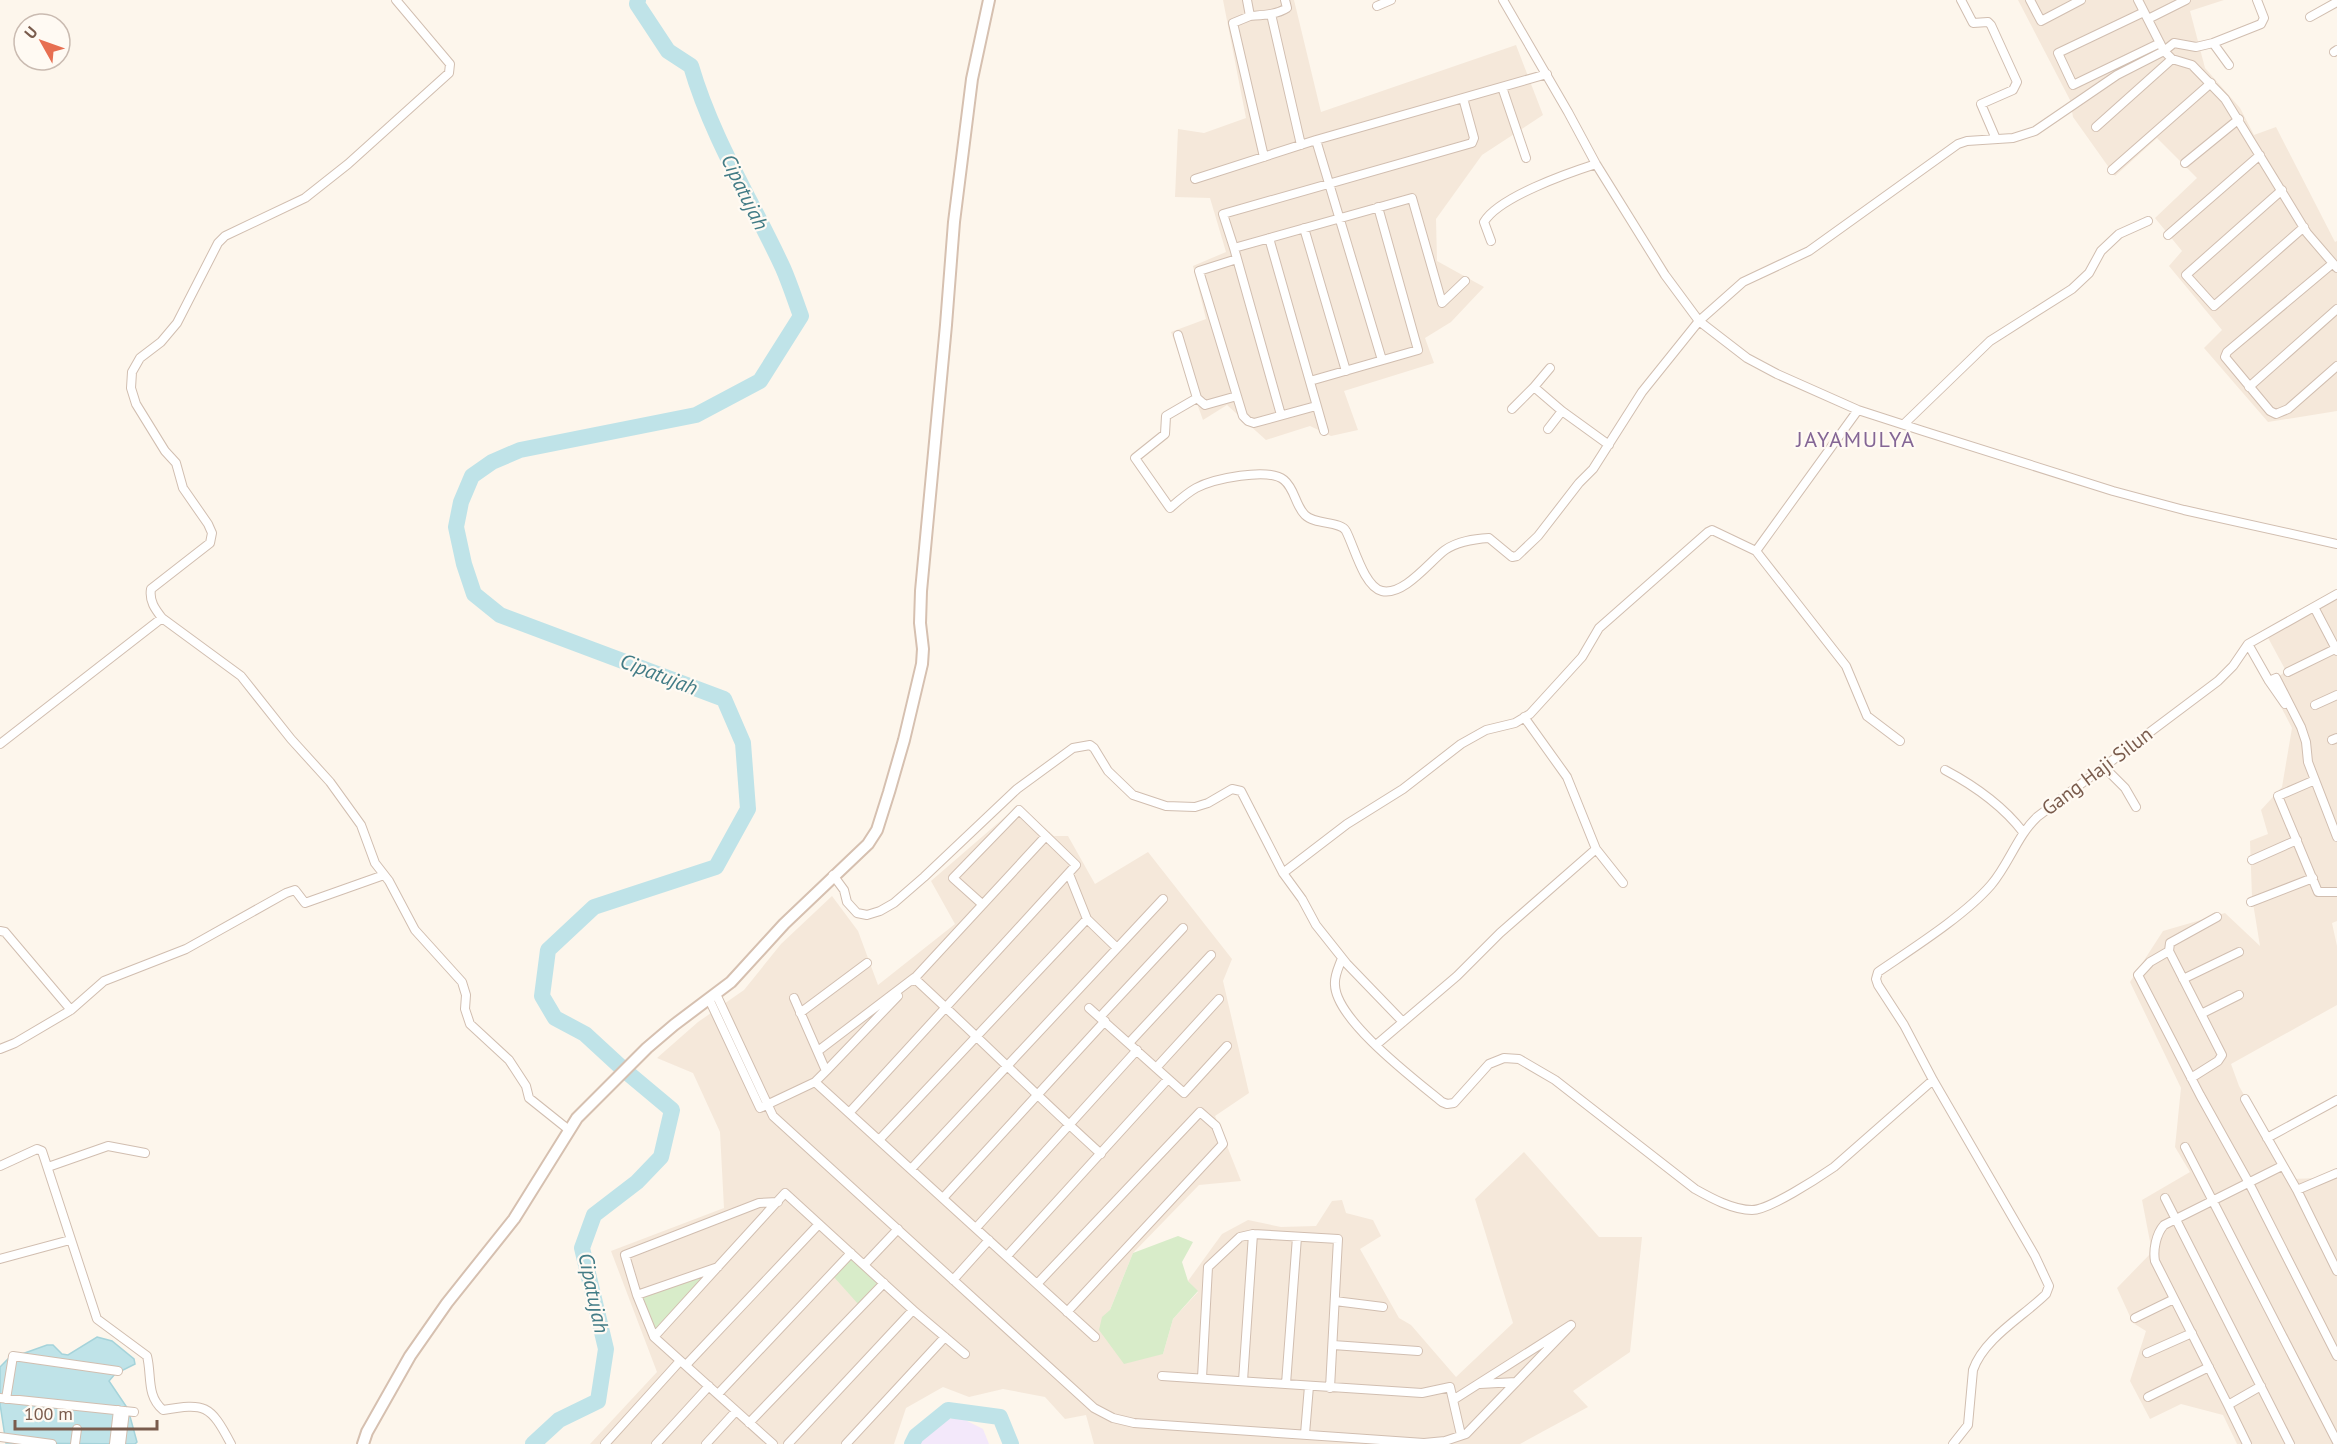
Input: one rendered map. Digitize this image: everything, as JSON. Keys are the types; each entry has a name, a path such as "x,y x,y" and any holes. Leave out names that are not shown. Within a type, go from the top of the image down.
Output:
{"street":[{"path":"396,0 450,64 449,73 348,164 311,193 291,206 225,236 218,243 177,323 161,342 140,358 132,372 132,387 136,404 165,451 176,463 183,488 213,533 210,543 178,566 151,590 150,597 162,618 230,666 253,689 291,740 330,782 361,825 375,863 415,930 462,982 466,995 465,1009 470,1024 514,1067 526,1086 529,1098 569,1130"},
{"path":"363,1444 410,1356 447,1303 514,1218 577,1118 648,1048 746,967 764,944 833,875 868,844 877,830 904,740 922,664 921,591 954,222 972,79 988,0"},
{"path":"1247,0 1250,15"},
{"path":"1264,157 1233,23 1250,15 1271,14 1285,10 1287,8 1285,0"},
{"path":"1377,6 1391,0"},
{"path":"1503,0 1596,164 1665,275 1699,321 1747,358 1858,410 2113,491 2206,516 2337,544"},
{"path":"1961,0 1973,22 1988,22 1992,25 2017,82 2013,90 1981,104 1996,139"},
{"path":"2030,0 2041,21 2081,0"},
{"path":"2138,0 2162,47 2172,59 2192,65 2211,83 2239,119 2304,227 2334,266 2225,354 2226,359 2270,411 2281,414 2337,366"},
{"path":"2182,1 2058,53 2073,85 2174,43 2196,47 2213,43 2261,24 2264,18 2257,0"},
{"path":"2310,17 2337,2"},
{"path":"1271,14 1301,145"},
{"path":"2213,43 2229,65"},
{"path":"1197,398 1166,416 1165,434 1135,458 1170,508 1195,489 1212,483 1238,476 1271,475 1281,478 1290,486 1305,515 1317,522 1340,525 1345,528 1353,552 1371,585 1381,591 1390,591 1411,581 1446,550 1470,539 1489,538 1512,557 1517,556 1538,536 1579,483 1593,469 1642,392 1699,321 1743,282 1809,251 1949,149 1967,141 2025,136 2162,47"},
{"path":"2096,127 2172,59"},
{"path":"1195,179 1316,140 1547,74"},
{"path":"2112,170 2211,83"},
{"path":"1502,87 1526,158"},
{"path":"1281,415 1223,214 1472,143 1474,138 1463,98"},
{"path":"2185,163 2239,119"},
{"path":"1316,140 1341,217 1382,360"},
{"path":"2168,235 2260,155"},
{"path":"1491,241 1484,222 1494,211 1528,191 1596,164"},
{"path":"2282,190 2186,275 2214,306 2304,227"},
{"path":"1234,248 1412,198 1442,303 1465,281"},
{"path":"1310,381 1418,350 1378,207"},
{"path":"1904,424 1990,341 2072,289 2089,273 2101,251 2119,234 2148,221"},
{"path":"1304,228 1346,371"},
{"path":"1269,238 1324,431"},
{"path":"1237,259 1199,270 1243,416 1254,423 1316,406"},
{"path":"2249,387 2337,309"},
{"path":"1178,335 1197,398 1205,405 1237,396"},
{"path":"1512,409 1550,368"},
{"path":"1534,387 1562,411 1609,445"},
{"path":"1756,551 1858,410"},
{"path":"1548,429 1562,411"},
{"path":"1283,873 1347,824 1403,789 1461,744 1486,730 1515,723 1524,717 1582,657 1599,628 1708,532 1718,532 1756,551 1846,666 1867,716 1900,741"},
{"name":"Gang Haji Silun","path":"1933,1080 1904,1025 1878,986 1876,979 1878,972 1936,931 1985,891 1999,875 2023,832 2037,817 2227,673 2248,644 2337,594"},
{"path":"2288,672 2336,650 2314,607"},
{"path":"0,744 162,618"},
{"path":"2248,644 2269,681 2301,727 2306,742 2307,762 2336,832"},
{"path":"2315,705 2337,694"},
{"path":"1524,717 1567,777 1596,849 1623,883"},
{"path":"833,875 844,890 847,902 857,913 867,915 894,903 1017,789 1073,748 1086,745 1094,748 1108,771 1133,795 1166,806 1195,807 1208,803 1232,789 1240,791 1283,873 1302,899 1316,925 1342,958 1403,1022"},
{"path":"2104,767 2125,788 2136,807"},
{"path":"1945,771 1964,780 2000,807 2023,832"},
{"path":"2315,780 2278,796 2318,892 2337,892"},
{"path":"849,1113 1076,865 1019,810 953,878 982,904"},
{"path":"768,1104 815,1082 1046,836"},
{"path":"2252,860 2297,840"},
{"path":"1376,1045 1596,849"},
{"path":"1069,874 1087,919 1117,948"},
{"path":"0,1049 15,1043 71,1010 104,981 186,949 286,893 295,890 305,903 384,875"},
{"path":"2251,902 2313,879"},
{"path":"911,1169 1163,899"},
{"path":"2190,1077 2222,1057 2169,951 2170,944 2217,917"},
{"path":"879,1140 1087,919"},
{"path":"943,1198 1037,1095 1183,928"},
{"path":"0,932 5,932 71,1010"},
{"path":"2169,951 2150,962 2138,975 2190,1077 2249,1182 2337,1356"},
{"path":"2183,979 2240,952"},
{"path":"1129,1043 1211,955"},
{"path":"1342,958 1335,976 1337,998 1348,1016 1376,1045 1442,1102 1454,1103 1490,1064 1498,1059 1519,1059 1555,1080 1695,1189 1719,1201 1754,1210 1783,1197 1834,1167 1933,1080 2035,1256 2049,1288 2043,1297 1999,1335 1976,1363 1973,1370 1968,1425 1953,1444"},
{"path":"800,1013 867,963"},
{"path":"914,978 1101,1154"},
{"path":"818,1051 914,978"},
{"path":"2201,1014 2239,995"},
{"path":"712,996 773,1116 1095,1408 1113,1418 1134,1423 1424,1443 1445,1441 1466,1434 1571,1325 1453,1400"},
{"path":"794,998 826,1071"},
{"path":"1156,1068 1219,999"},
{"path":"1089,1008 1184,1093 1227,1046"},
{"path":"976,1228 1137,1050"},
{"path":"1007,1256 1168,1079"},
{"path":"815,1082 1095,1338"},
{"path":"2245,1100 2297,1190 2337,1271"},
{"path":"2267,1138 2337,1100"},
{"path":"1038,1284 1200,1112 1216,1126 1223,1144 1067,1312"},
{"path":"48,1167 108,1146 145,1153"},
{"path":"2185,1147 2337,1442"},
{"path":"0,1166 40,1148 97,1319 147,1356 151,1391 155,1404 163,1410 192,1405 209,1412 217,1420 231,1444"},
{"path":"2247,1444 2155,1262 2154,1254 2162,1227 2282,1166"},
{"path":"2297,1190 2335,1174 2337,1183"},
{"path":"654,1337 786,1193 913,1310 966,1354"},
{"path":"2164,1198 2290,1444"},
{"path":"767,1442 749,1422 654,1337 637,1295 625,1255 759,1203 778,1202"},
{"path":"604,1444 819,1224"},
{"path":"864,1265 898,1229"},
{"path":"1243,1382 1254,1234"},
{"path":"1202,1378 1208,1267 1240,1237 1254,1234 1338,1239 1330,1388"},
{"path":"1286,1384 1297,1237"},
{"path":"0,1259 70,1240"},
{"path":"953,1280 989,1240"},
{"path":"718,1394 851,1253"},
{"path":"637,1295 720,1266"},
{"path":"749,1422 884,1283"},
{"path":"2135,1318 2174,1299"},
{"path":"1335,1301 1383,1307"},
{"path":"788,1444 913,1310"},
{"path":"2147,1353 2192,1333"},
{"path":"846,1444 945,1337"},
{"path":"1333,1345 1418,1351"},
{"path":"118,1371 13,1356 3,1398 126,1411"},
{"path":"2148,1397 2209,1367"},
{"path":"1162,1376 1422,1393 1450,1387 1461,1435"},
{"path":"1478,1384 1516,1382"},
{"path":"656,1444 709,1386"},
{"path":"1305,1434 1309,1386"},
{"path":"2228,1405 2261,1386"},
{"path":"114,1444 126,1411"},
{"path":"120,1444 126,1411"},
{"path":"706,1444 736,1411"},
{"path":"75,1444 77,1429"},
{"path":"0,1437 52,1444"}],"shaded area":[{"path":"1223,0 1294,0 1321,112 1516,45 1543,115 1482,155 1436,219 1437,261 1484,287 1451,322 1425,338 1434,363 1344,391 1358,430 1331,436 1310,426 1266,440 1227,405 1203,420 1171,332 1206,319 1193,266 1226,252 1210,198 1175,197 1178,129 1204,133 1246,118"},
{"path":"2018,0 2224,0 2190,11 2205,68 2240,108 2254,135 2276,127 2335,242 2337,241 2337,411 2268,422 2204,348 2222,330 2169,266 2182,251 2155,218 2197,178 2157,138 2115,176 2073,117 2070,100"},
{"path":"2337,595 2337,921 2332,923 2337,946 2337,1005 2231,1064 2239,1086 2291,1179 2321,1178 2337,1170 2337,1444 2237,1444 2223,1415 2181,1404 2150,1419 2130,1381 2146,1331 2133,1323 2117,1288 2152,1252 2142,1200 2190,1172 2175,1147 2181,1088 2130,982 2163,931 2225,913 2260,946 2252,897 2250,841 2268,834 2261,810 2282,787 2292,728 2269,684 2286,671 2266,634"},
{"path":"1019,805 1054,836 1068,836 1095,884 1148,852 1232,959 1223,981 1249,1093 1215,1116 1241,1181 1199,1185 1133,1253 1110,1310 1163,1354 1173,1319 1198,1292 1188,1281 1222,1234 1248,1220 1281,1227 1316,1226 1332,1201 1342,1200 1346,1213 1373,1220 1381,1236 1360,1249 1399,1318 1411,1325 1456,1377 1513,1323 1475,1199 1524,1152 1599,1237 1642,1237 1630,1352 1573,1391 1588,1407 1520,1444 1094,1444 1086,1415 1065,1419 1045,1397 1003,1389 969,1397 943,1387 906,1408 894,1444 590,1444 657,1372 611,1251 724,1208 720,1132 693,1073 657,1058 698,1022 744,990 781,944 832,896 858,931 878,985 955,924 931,881"},
{"path":"959,1417 983,1429 989,1444 916,1444 921,1431 934,1422"}],"green space":[{"path":"1178,1236 1193,1242 1182,1262 1188,1281 1198,1291 1173,1319 1163,1354 1124,1364 1099,1330 1102,1317 1110,1310 1133,1253"},
{"path":"851,1256 879,1284 859,1305 833,1276"},
{"path":"713,1270 655,1334 640,1296"}],"water":[{"path":"97,1337 112,1341 134,1359 135,1364 115,1374 109,1381 128,1409 137,1442 135,1444 6,1443 0,1404 0,1367 8,1359 47,1345 53,1345 62,1354 68,1355"}],"waterway":[{"name":"Cipatujah","path":"533,1444 559,1420 598,1401 606,1349 582,1248 594,1215 637,1182 661,1157 672,1110 585,1034 555,1018 542,996 548,950 594,907 716,867 748,809 743,743 724,699 500,615 474,594 464,564 456,527 461,502 472,476 492,462 520,450 696,415 760,381 801,316 783,268 710,119 691,66 668,51 637,4 638,0"},
{"name":"Cipatujah","path":"912,1444 916,1436 948,1410 1000,1417 1011,1444"}],"district":[{"name":"JAYAMULYA","path":"1856,439"}]}
